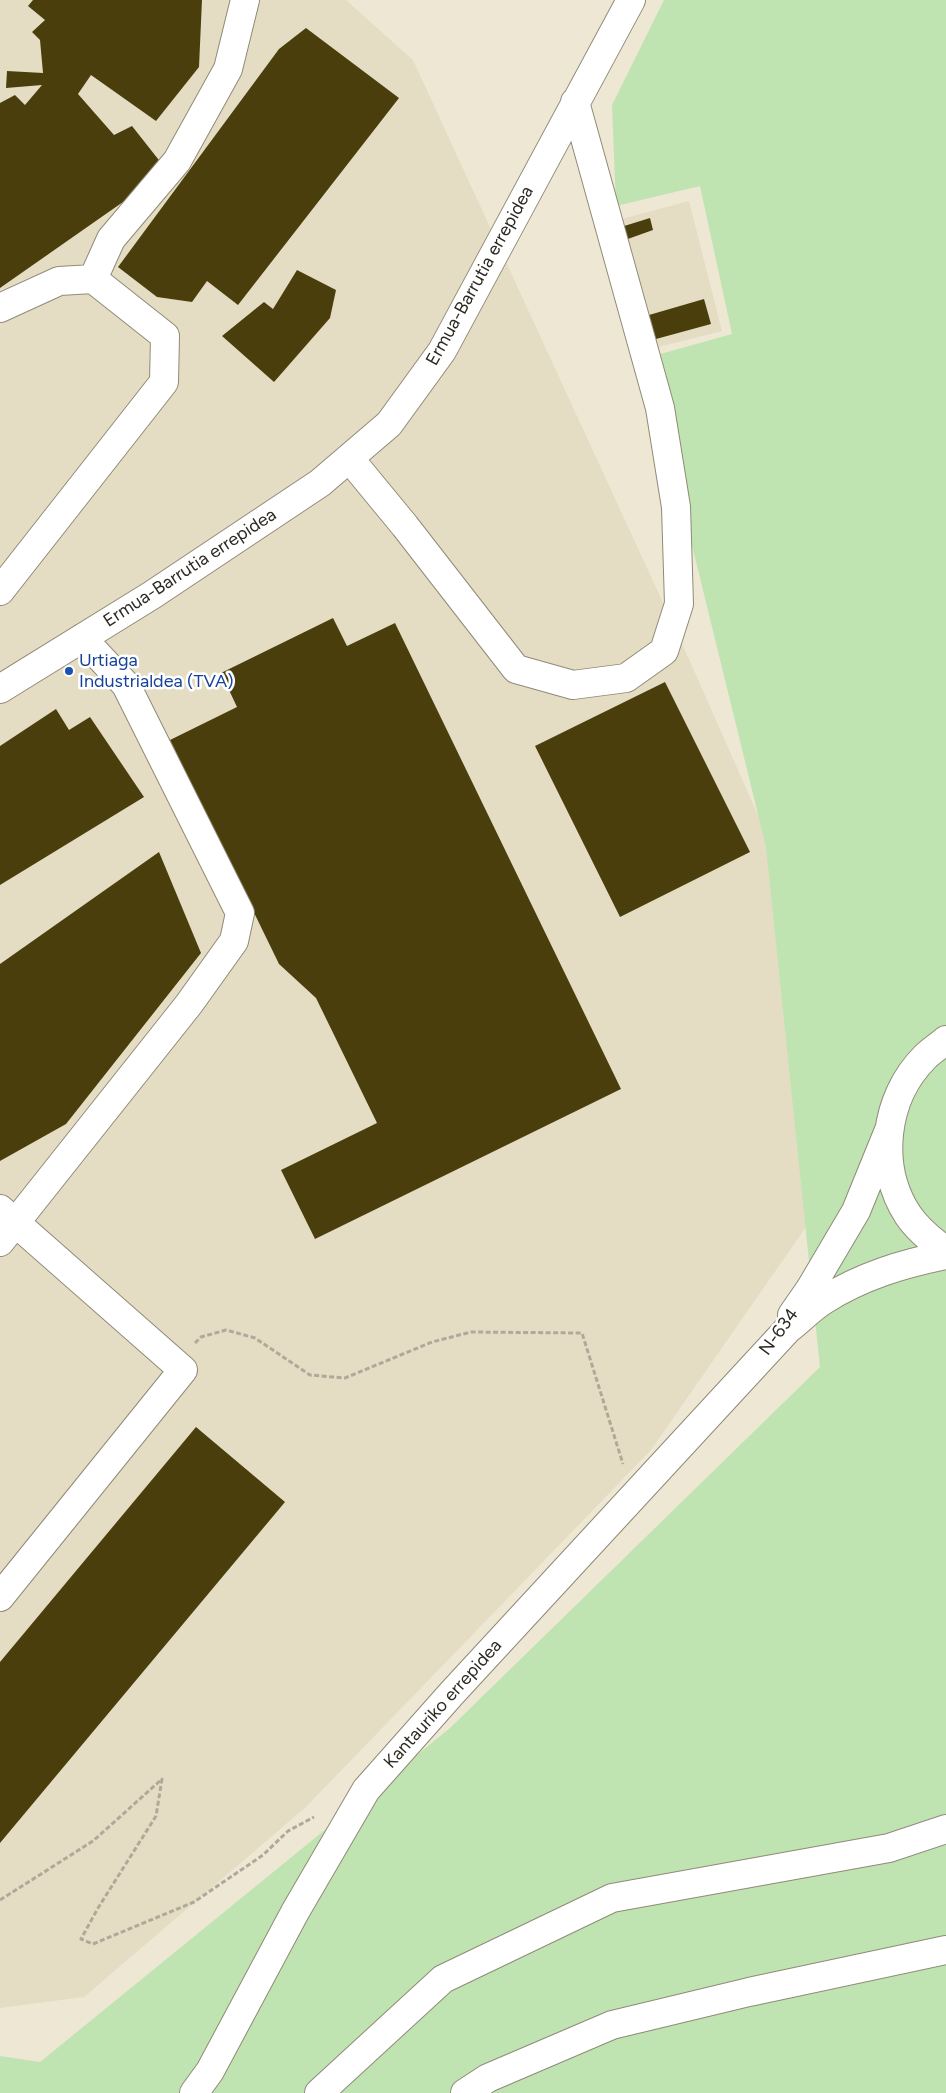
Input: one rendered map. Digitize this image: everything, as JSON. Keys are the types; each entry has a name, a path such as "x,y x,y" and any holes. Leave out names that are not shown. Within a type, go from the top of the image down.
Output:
{"main road":[{"path":"93,279 111,239 177,161 228,69 245,0"},
{"name":"Ermua-Barrutia errepidea","path":"0,689 152,595 320,483 389,424 442,351 631,0"},
{"path":"349,458 405,526 516,669 573,685 617,680 626,678 664,651 679,604 676,508 660,408 575,102"},
{"path":"0,308 59,281 93,279 165,336 164,382 0,590"},
{"path":"0,1597 184,1370 6,1225 211,973 234,942 240,913 126,685 82,638"},
{"path":"946,1040 925,1056 908,1078 895,1103 888,1130 888,1160 895,1188 908,1215 927,1238 946,1252"},
{"name":"N-634","path":"757,1363 810,1289 856,1211 888,1130"},
{"name":"N-634","path":"757,1363 788,1329 823,1301 864,1278 906,1263 946,1256"},
{"name":"Kantauriko errepidea","path":"194,2093 210,2071 295,1912 366,1790 459,1686 757,1363"},
{"path":"319,2093 442,1979 612,1898 889,1848 946,1829"},
{"path":"465,2093 488,2078 612,2025 749,1992 946,1950"}],"path":[{"path":"176,1364 201,1337 226,1330 255,1338 310,1375 346,1378 432,1342 472,1332 582,1333 634,1497"},
{"path":"0,1900 93,1841 162,1779 156,1816 98,1908 81,1939 93,1944 194,1902 263,1855 288,1831 322,1813"}],"shaded area":[{"path":"0,0 346,0 413,60 689,659 810,933 838,1181 651,1450 305,1808 84,1997 0,2008"},
{"path":"689,201 722,331 647,350 614,221"}],"green space":[{"path":"664,0 946,0 946,2093 0,2093 0,2056 40,2062 450,1728 820,1367 766,847 646,358 732,334 700,186 616,206 612,105"}],"building":[{"path":"33,0 202,0 199,67 156,121 91,75 78,94 114,135 132,126 162,164 143,188 0,288 0,103 15,95 25,105 42,85 6,88 7,71 43,73 40,40 32,32 45,20 28,6"},
{"path":"306,28 399,98 238,305 207,281 192,302 157,297 118,267 279,49"},
{"path":"650,218 653,230 625,240 621,227"},
{"path":"297,270 336,290 330,318 274,382 222,336 264,302 273,309"},
{"path":"704,299 711,324 656,339 649,315"},
{"path":"333,618 347,646 395,623 621,1089 315,1239 281,1170 377,1123 316,998 279,964 170,740 237,707 221,673"},
{"path":"665,682 750,852 620,917 535,746"},
{"path":"56,709 69,730 90,717 144,797 0,885 0,746"},
{"path":"159,852 201,953 66,1124 0,1161 0,964"},
{"path":"196,1427 285,1502 0,1843 0,1662"}],"place":[{"name":"Urtiaga Industrialdea (TVA)","path":"69,671"}]}
